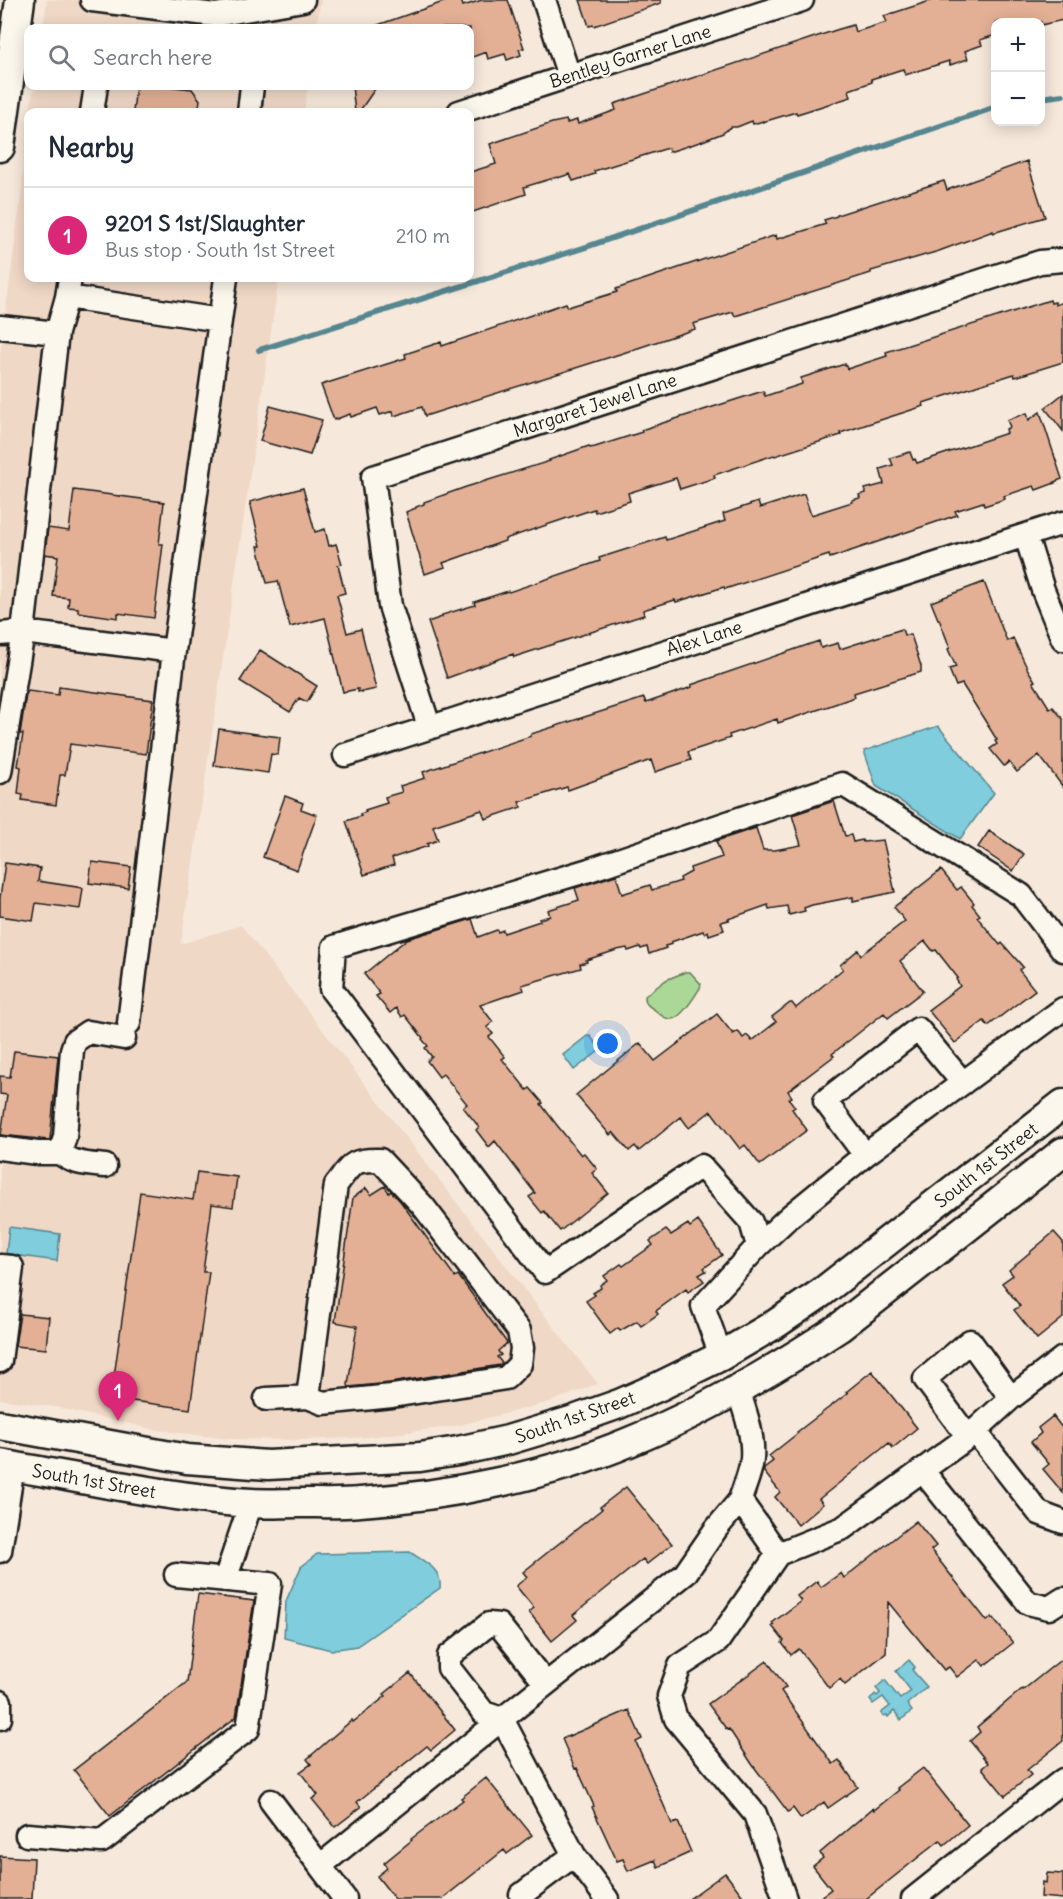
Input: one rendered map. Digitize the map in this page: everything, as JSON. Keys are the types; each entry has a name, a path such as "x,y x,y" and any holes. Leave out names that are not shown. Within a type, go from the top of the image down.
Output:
{"main road":[{"path":"0,147 20,0"},
{"name":"South 1st Street","path":"0,1425 187,1459 268,1465 420,1457 508,1440 571,1421 619,1404 721,1356 777,1323 822,1293 1063,1104"},
{"name":"South 1st Street","path":"6,1465 159,1493 251,1503 359,1503 435,1494 557,1467 628,1443 738,1390 840,1327 1063,1152"},
{"path":"721,1356 738,1390"},
{"path":"251,1503 268,1465"}],"street":[{"path":"92,0 215,15 303,0"},
{"path":"544,0 569,76"},
{"name":"Bentley Garner Lane","path":"471,108 802,0"},
{"path":"93,108 95,90"},
{"path":"249,108 252,90"},
{"name":"Margaret Jewel Lane","path":"429,726 390,606 373,477 1040,262 1063,260"},
{"path":"60,1153 65,1137 72,1050 75,1041 88,1032 127,1031 174,651 225,282"},
{"path":"0,772 23,632 57,333 69,287 220,320"},
{"path":"0,327 57,333"},
{"name":"Alex Lane","path":"345,755 1063,523"},
{"path":"1026,536 1053,619 1063,639"},
{"path":"0,634 23,632 174,651"},
{"path":"758,1246 751,1222 701,1166 545,1272 331,989 334,947 589,870 842,784 1021,895 1063,950"},
{"path":"721,1356 703,1306 758,1246 789,1217 865,1155 1063,1009"},
{"path":"865,1155 825,1101 918,1029 963,1083"},
{"path":"0,1148 37,1154 60,1153 68,1160 105,1166"},
{"path":"266,1399 308,1397 323,1403 392,1396 506,1378 520,1364 522,1348 519,1330 423,1206 380,1160 361,1159 349,1168 336,1185 308,1397"},
{"path":"0,1266 12,1267 0,1361"},
{"path":"1011,1398 970,1341 925,1379 1039,1513 1063,1522"},
{"path":"785,1899 755,1814 676,1719 669,1696 680,1665 718,1641 778,1554 843,1528 971,1434 1011,1398 1063,1358"},
{"path":"320,1866 685,1574 716,1529 740,1500 753,1460 746,1413 738,1390"},
{"path":"0,1551 6,1465"},
{"path":"922,1470 1028,1603 1049,1608 1063,1599"},
{"path":"740,1500 778,1554"},
{"path":"225,1580 251,1503"},
{"path":"27,1834 102,1841 248,1730 270,1584 176,1575"},
{"path":"546,1684 499,1625 489,1624 449,1656 449,1668 484,1713 502,1719 574,1855 607,1899"},
{"path":"0,1702 0,1718"},
{"path":"913,1899 1063,1780"},
{"path":"271,1801 345,1899"},
{"path":"524,1899 521,1895 574,1855"}],"shaded area":[{"path":"47,0 321,0 317,24 44,24"},
{"path":"33,90 307,90 305,108 31,108"},
{"path":"24,153 24,282 278,282 181,944 241,925 598,1384 550,1402 457,1426 369,1437 308,1440 230,1439 156,1430 54,1407 0,1399 0,355 22,188"}],"green space":[{"path":"690,972 701,984 691,1002 679,1016 667,1018 647,1005 645,996 666,980"}],"water":[{"path":"938,726 994,793 960,839 876,786 864,751"},
{"path":"590,1036 600,1048 599,1051 574,1070 563,1055"},
{"path":"9,1227 60,1234 57,1261 6,1254"},
{"path":"410,1552 435,1570 440,1581 440,1588 357,1646 331,1650 284,1638 286,1601 301,1567 317,1554"},
{"path":"909,1660 915,1667 912,1670 927,1687 907,1704 912,1711 901,1720 894,1711 888,1717 884,1716 881,1713 890,1706 883,1697 873,1704 870,1700 875,1694 877,1696 880,1693 876,1688 885,1680 900,1699 911,1691 896,1671"}],"building":[{"path":"449,0 461,0 463,6 482,0 508,0 524,48 519,49 521,55 507,60 505,54 488,59 486,52 474,56 474,24 381,24"},
{"path":"580,0 661,0 661,3 589,26"},
{"path":"933,0 1063,0 1063,20 1045,24 1045,18 991,18 991,37 980,40 982,45 965,51 968,59 950,65 949,61 905,75 903,69 871,79 872,82 849,90 851,97 797,114 796,112 763,122 753,124 752,121 731,127 723,133 700,142 669,152 668,148 594,171 595,174 573,181 570,174 524,187 526,194 474,212 474,171 496,164 490,144 552,123 577,120 578,124 616,110 614,104 836,30 853,25 855,32 887,22 884,16"},
{"path":"136,90 193,90 200,100 199,108 133,108"},
{"path":"352,90 374,90 362,108 355,108"},
{"path":"1027,161 1045,217 993,233 993,231 939,251 735,316 733,312 693,324 695,329 425,416 422,407 394,416 393,411 380,415 377,408 334,420 321,385 406,358 405,354 441,342 442,346 566,303 568,307 617,292 616,289 776,235 777,239 826,224 824,220 902,194 944,181 947,190"},
{"path":"1050,300 1051,303 1055,302 1055,305 1063,302 1063,362 1015,377 1014,374 923,403 924,406 714,475 715,478 680,489 676,478 628,493 630,501 595,512 594,509 505,539 505,541 443,563 445,567 425,574 406,512 424,502 589,446 590,448 595,447 763,391 765,396 802,384 801,378 845,364 847,369 887,356 886,352"},
{"path":"1063,394 1063,431 1045,408"},
{"path":"270,406 322,420 310,455 260,441"},
{"path":"1040,412 1062,479 1055,483 1036,490 1034,486 1004,496 1005,499 984,506 983,502 955,511 957,515 830,558 829,555 725,589 724,587 643,610 644,615 514,657 513,654 447,678 428,622 442,615 475,605 474,602 600,561 599,558 725,521 723,514 758,502 760,508 804,494 811,515 852,502 860,498 859,495 866,493 865,489 884,484 880,469 893,465 890,458 910,452 917,463 1007,433 1006,429 1010,427 1007,420 1027,413 1029,420"},
{"path":"303,488 315,532 325,529 329,546 336,544 342,564 338,565 345,593 337,595 347,633 361,629 376,689 343,692 325,618 290,627 278,581 267,583 250,502"},
{"path":"74,490 164,502 159,544 163,544 154,618 118,613 118,618 78,612 78,608 68,607 69,598 53,596 58,556 45,554 48,528 69,531"},
{"path":"984,582 1007,641 1013,638 1035,681 1033,682 1050,709 1053,707 1063,719 1063,787 1039,755 1017,772 1009,762 1004,766 990,749 997,744 995,741 997,740 962,684 956,686 949,669 956,667 931,602"},
{"path":"902,629 904,635 911,635 921,672 854,693 855,697 778,723 777,719 729,735 730,738 688,752 691,760 655,772 651,760 568,790 567,787 519,802 521,807 485,819 482,810 433,826 438,840 427,844 428,846 392,858 394,865 364,875 346,821 361,816 360,814 366,812 365,810 387,803 385,797 402,792 400,786 425,778 423,772 644,698 646,703 819,641 821,648 838,643 840,649"},
{"path":"260,650 317,686 307,702 299,698 290,712 240,681"},
{"path":"59,687 153,700 146,754 70,744 65,775 60,775 56,805 22,800 23,795 18,794 21,767 18,766 26,695 28,691 58,695"},
{"path":"219,729 280,737 278,755 271,754 268,773 214,765"},
{"path":"285,796 303,803 301,809 317,815 297,870 263,857"},
{"path":"834,801 845,836 851,835 853,842 883,840 895,892 853,901 853,897 812,905 804,908 805,911 789,915 787,906 769,909 768,905 721,922 724,930 709,935 708,931 704,933 703,931 671,942 672,944 665,946 666,948 649,954 647,947 628,951 627,948 617,950 586,960 587,962 580,964 581,968 522,985 524,990 480,1005 493,1022 487,1027 493,1034 489,1037 505,1057 502,1059 527,1090 530,1088 543,1103 541,1104 581,1155 584,1153 597,1169 592,1173 608,1193 560,1231 529,1197 535,1193 495,1141 489,1147 476,1130 479,1127 463,1107 467,1104 443,1074 439,1077 427,1061 432,1057 425,1048 428,1046 423,1038 405,1015 402,1017 396,1008 390,1013 376,996 380,994 364,974 407,939 472,919 478,937 497,930 498,932 503,930 504,933 540,921 539,919 550,916 548,910 579,900 575,888 616,875 622,894 650,885 652,890 681,881 680,878 691,872 690,868 722,857 716,841 756,828 763,850 801,845 792,815"},
{"path":"989,831 1024,854 1013,871 978,847"},
{"path":"92,862 131,867 128,888 89,883"},
{"path":"5,863 40,868 38,881 83,888 80,909 36,903 33,921 0,916"},
{"path":"941,870 957,890 961,887 974,903 972,905 980,915 977,917 1000,945 1002,943 1023,967 1019,970 1035,990 988,1026 984,1021 955,1043 928,1010 960,986 956,979 958,978 936,950 933,951 925,941 900,961 923,991 888,1018 884,1013 832,1054 834,1056 788,1091 792,1097 789,1099 795,1107 792,1109 807,1130 760,1165 745,1145 740,1149 711,1111 689,1128 681,1117 639,1151 635,1146 629,1151 613,1132 610,1135 576,1095 640,1043 655,1061 717,1014 733,1034 738,1031 743,1038 747,1035 752,1041 776,1022 772,1017 790,1003 796,1008 843,969 840,965 858,950 861,955 905,921 894,907"},
{"path":"14,1051 58,1056 50,1140 1,1135 7,1095 0,1094 0,1076 10,1077"},
{"path":"197,1172 237,1177 233,1207 212,1204 203,1272 209,1272 190,1409 111,1398 140,1192 193,1200"},
{"path":"385,1186 389,1193 391,1191 401,1202 455,1277 458,1275 507,1343 498,1351 501,1355 497,1357 502,1363 500,1365 390,1383 349,1387 357,1326 335,1322 353,1198 366,1188 371,1195"},
{"path":"698,1221 722,1255 704,1268 706,1271 699,1275 704,1281 688,1292 686,1289 656,1311 658,1314 641,1326 637,1321 620,1331 618,1328 610,1334 586,1301 595,1295 593,1293 607,1280 604,1276 653,1245 650,1241 666,1230 671,1235 688,1224 690,1227"},
{"path":"1054,1232 1063,1242 1063,1318 1037,1339 1014,1310 1020,1306 1002,1283 1013,1275 1009,1270"},
{"path":"20,1314 49,1317 46,1349 15,1346"},
{"path":"872,1371 917,1428 893,1448 889,1443 819,1499 823,1504 798,1525 775,1497 780,1492 764,1472 764,1468 773,1461 769,1456"},
{"path":"1053,1416 1063,1429 1063,1493 1043,1469 1049,1464 1031,1442 1041,1433 1038,1428"},
{"path":"626,1487 672,1544 647,1564 643,1559 573,1615 577,1620 552,1641 529,1612 534,1608 516,1586 527,1577 523,1572"},
{"path":"916,1521 936,1546 931,1550 987,1621 992,1617 1013,1643 984,1666 979,1660 957,1677 949,1667 944,1670 888,1602 886,1653 845,1685 840,1679 829,1688 799,1649 791,1655 772,1623 801,1601 797,1596 817,1581 821,1587 841,1573 844,1578"},
{"path":"198,1594 254,1601 236,1717 110,1816 74,1770 187,1682"},
{"path":"1063,1658 1063,1741 1027,1770 1031,1775 1005,1796 982,1768 988,1763 970,1741 980,1732 977,1727"},
{"path":"767,1661 786,1687 781,1691 833,1764 839,1760 858,1787 828,1808 824,1802 801,1819 793,1808 788,1812 729,1729 727,1730 708,1704"},
{"path":"410,1673 455,1730 431,1750 427,1746 357,1802 361,1807 335,1827 312,1799 318,1795 300,1772 311,1764 307,1759 352,1720 353,1722 386,1696 384,1694"},
{"path":"629,1710 642,1739 636,1742 672,1824 678,1822 691,1852 658,1867 655,1860 628,1871 623,1859 617,1861 562,1739"},
{"path":"923,1768 968,1825 944,1845 940,1840 866,1899 818,1899 831,1889 813,1866 823,1858 820,1853"},
{"path":"486,1778 532,1835 507,1854 504,1850 442,1899 395,1899 377,1876 387,1868 384,1863 411,1839 463,1800 461,1798"},
{"path":"0,1856 34,1858 32,1899 0,1899"},
{"path":"725,1873 745,1899 689,1899"},
{"path":"1047,1873 1063,1874 1063,1899 1041,1897 1042,1882 1046,1883"}],"waterway":[{"path":"1045,97 1063,95"},
{"path":"259,350 583,248 991,109"}],"place":[{"name":"9201 S 1st/Slaughter","path":"118,1421"}]}
